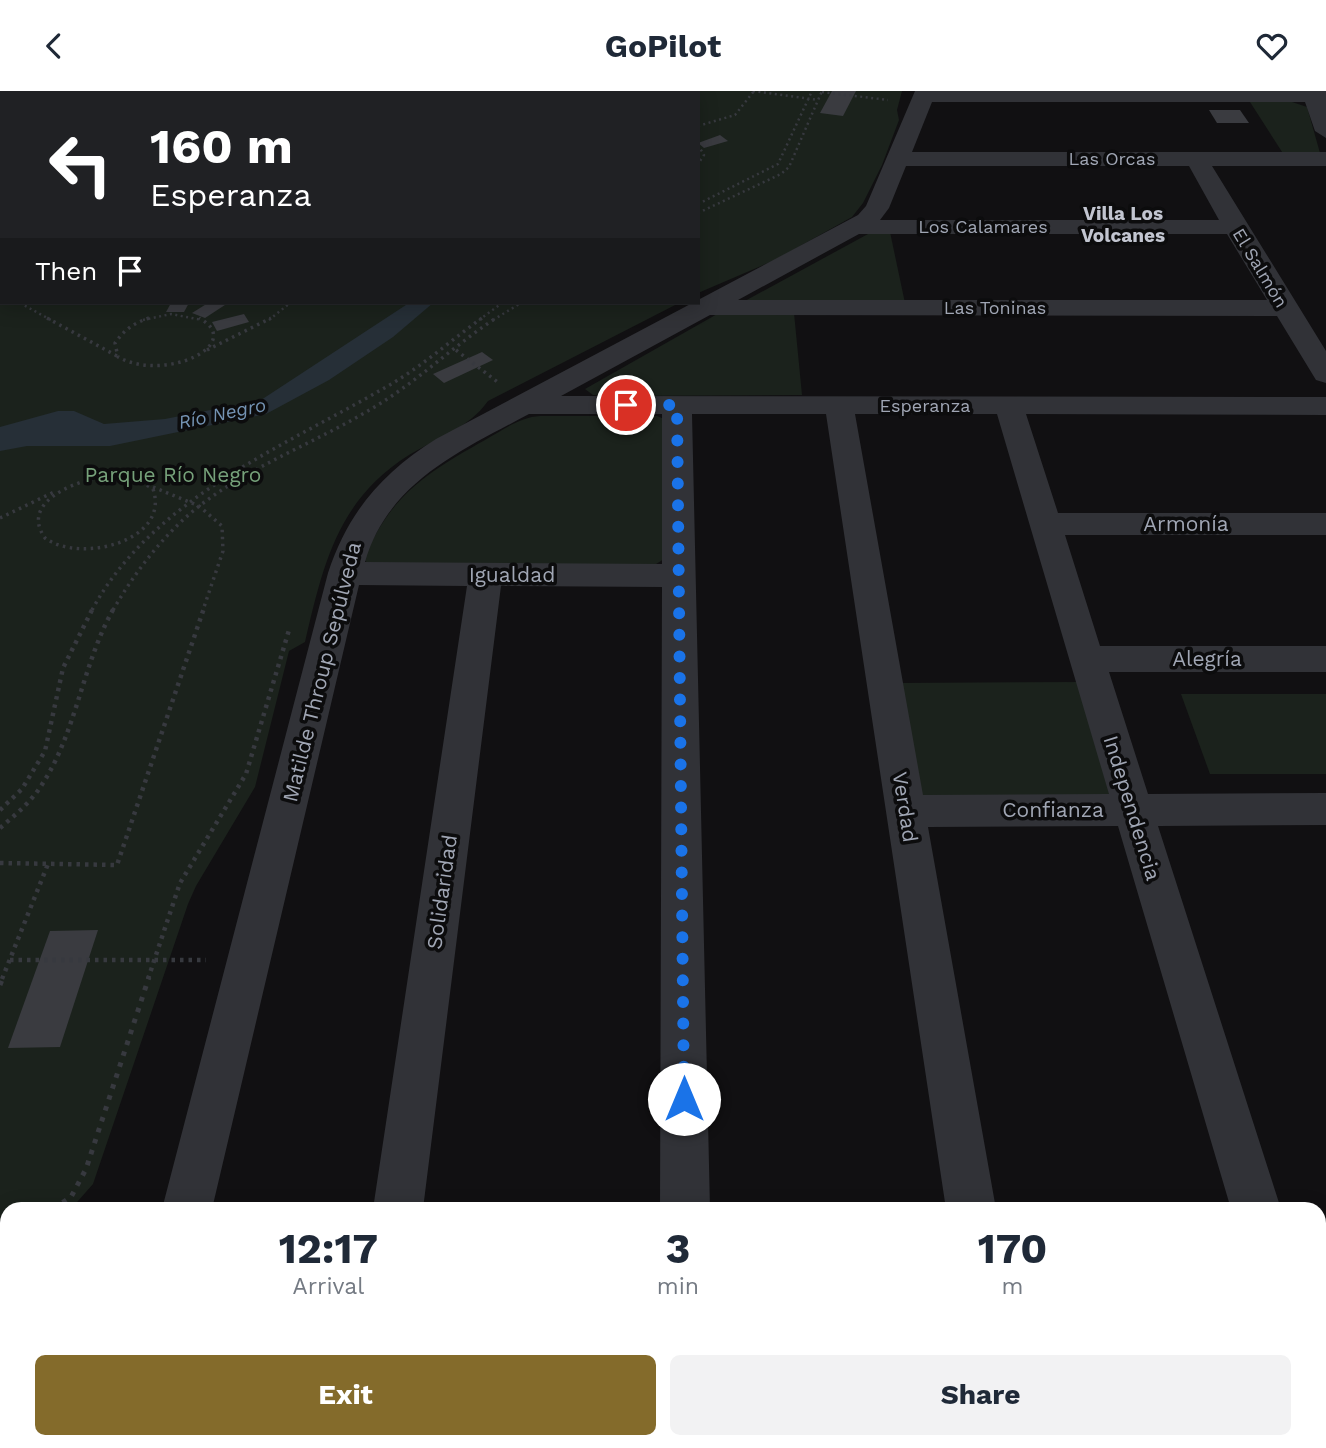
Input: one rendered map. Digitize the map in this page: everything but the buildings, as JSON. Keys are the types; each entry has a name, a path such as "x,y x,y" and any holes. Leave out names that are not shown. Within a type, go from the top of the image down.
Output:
{"street":[{"path":"923,97 1318,94 1326,131"},
{"name":"Matilde Throup Sepúlveda","path":"189,1202 345,573 360,527 392,486 430,457 858,227 873,215 923,97"},
{"name":"Las Orcas","path":"898,159 1326,159"},
{"name":"El Salmón","path":"1197,159 1235,227 1326,374"},
{"name":"Los Calamares","path":"858,227 1235,227"},
{"name":"Las Toninas","path":"706,308 1284,308"},
{"name":"Esperanza","path":"524,405 1326,406"},
{"path":"677,405 685,1202"},
{"name":"Verdad","path":"839,405 970,1202"},
{"name":"Independencia","path":"1009,406 1254,1202"},
{"name":"Armonía","path":"1046,524 1326,524"},
{"name":"Igualdad","path":"345,573 679,576"},
{"name":"Solidaridad","path":"399,1202 486,574"},
{"name":"Alegría","path":"1087,659 1326,659"},
{"name":"Confianza","path":"905,811 1326,809"}],"path":[{"path":"700,125 736,115 753,91 818,100"},
{"path":"700,203 778,164 812,91"},
{"path":"700,212 780,174 789,167 822,91 923,97"},
{"path":"24,305 133,365 157,368 183,362 265,323 288,305"},
{"path":"0,810 22,789 45,751 63,668 94,606 117,574 187,501 369,398 499,305"},
{"path":"0,828 23,808 57,764 87,666 121,598 165,538 199,506 261,468 370,410 421,377 518,305"},
{"path":"118,357 115,343 126,329 146,319 172,314 195,316 210,324 214,337 204,351"},
{"path":"456,350 524,405"},
{"path":"0,518 68,486 107,475 134,477 199,506 222,526 223,551 117,865 0,863"},
{"path":"68,486 42,508 37,520 39,532 47,542 79,551 120,543 137,533 157,510 158,498 153,487"},
{"path":"0,985 48,864"},
{"path":"10,960 249,960"}],"green space":[{"name":"Parque Río Negro","path":"700,91 902,91 897,110 899,120 882,165 863,203 852,217 775,260 700,292"},
{"path":"1289,101 1307,107 1320,153 1284,155 1250,102"},
{"path":"890,232 905,303 743,302 868,234"},
{"name":"Parque Río Negro","path":"0,305 675,305 488,401 472,418 452,432 409,455 385,473 349,514 327,561 305,642 289,651 255,787 188,904 93,1184 77,1202 0,1202"},
{"path":"719,313 794,313 802,395 604,396 593,395 585,389"},
{"path":"540,416 657,416 664,419 670,555 650,568 368,564 364,559 374,537 386,518 413,487 446,463 505,428"},
{"path":"1082,682 1110,796 924,798 917,791 898,683"},
{"path":"1181,694 1326,694 1326,774 1210,774"}],"water":[{"name":"Río Negro","path":"406,305 431,305 393,337 329,380 266,414 110,446 27,446 0,451 0,427 58,411 74,411 104,424 165,419 261,400"}],"district":[{"name":"Villa Los Volcanes","path":"1123,224"}],"route":[{"path":"626,405 677,405 684,1099"}]}
